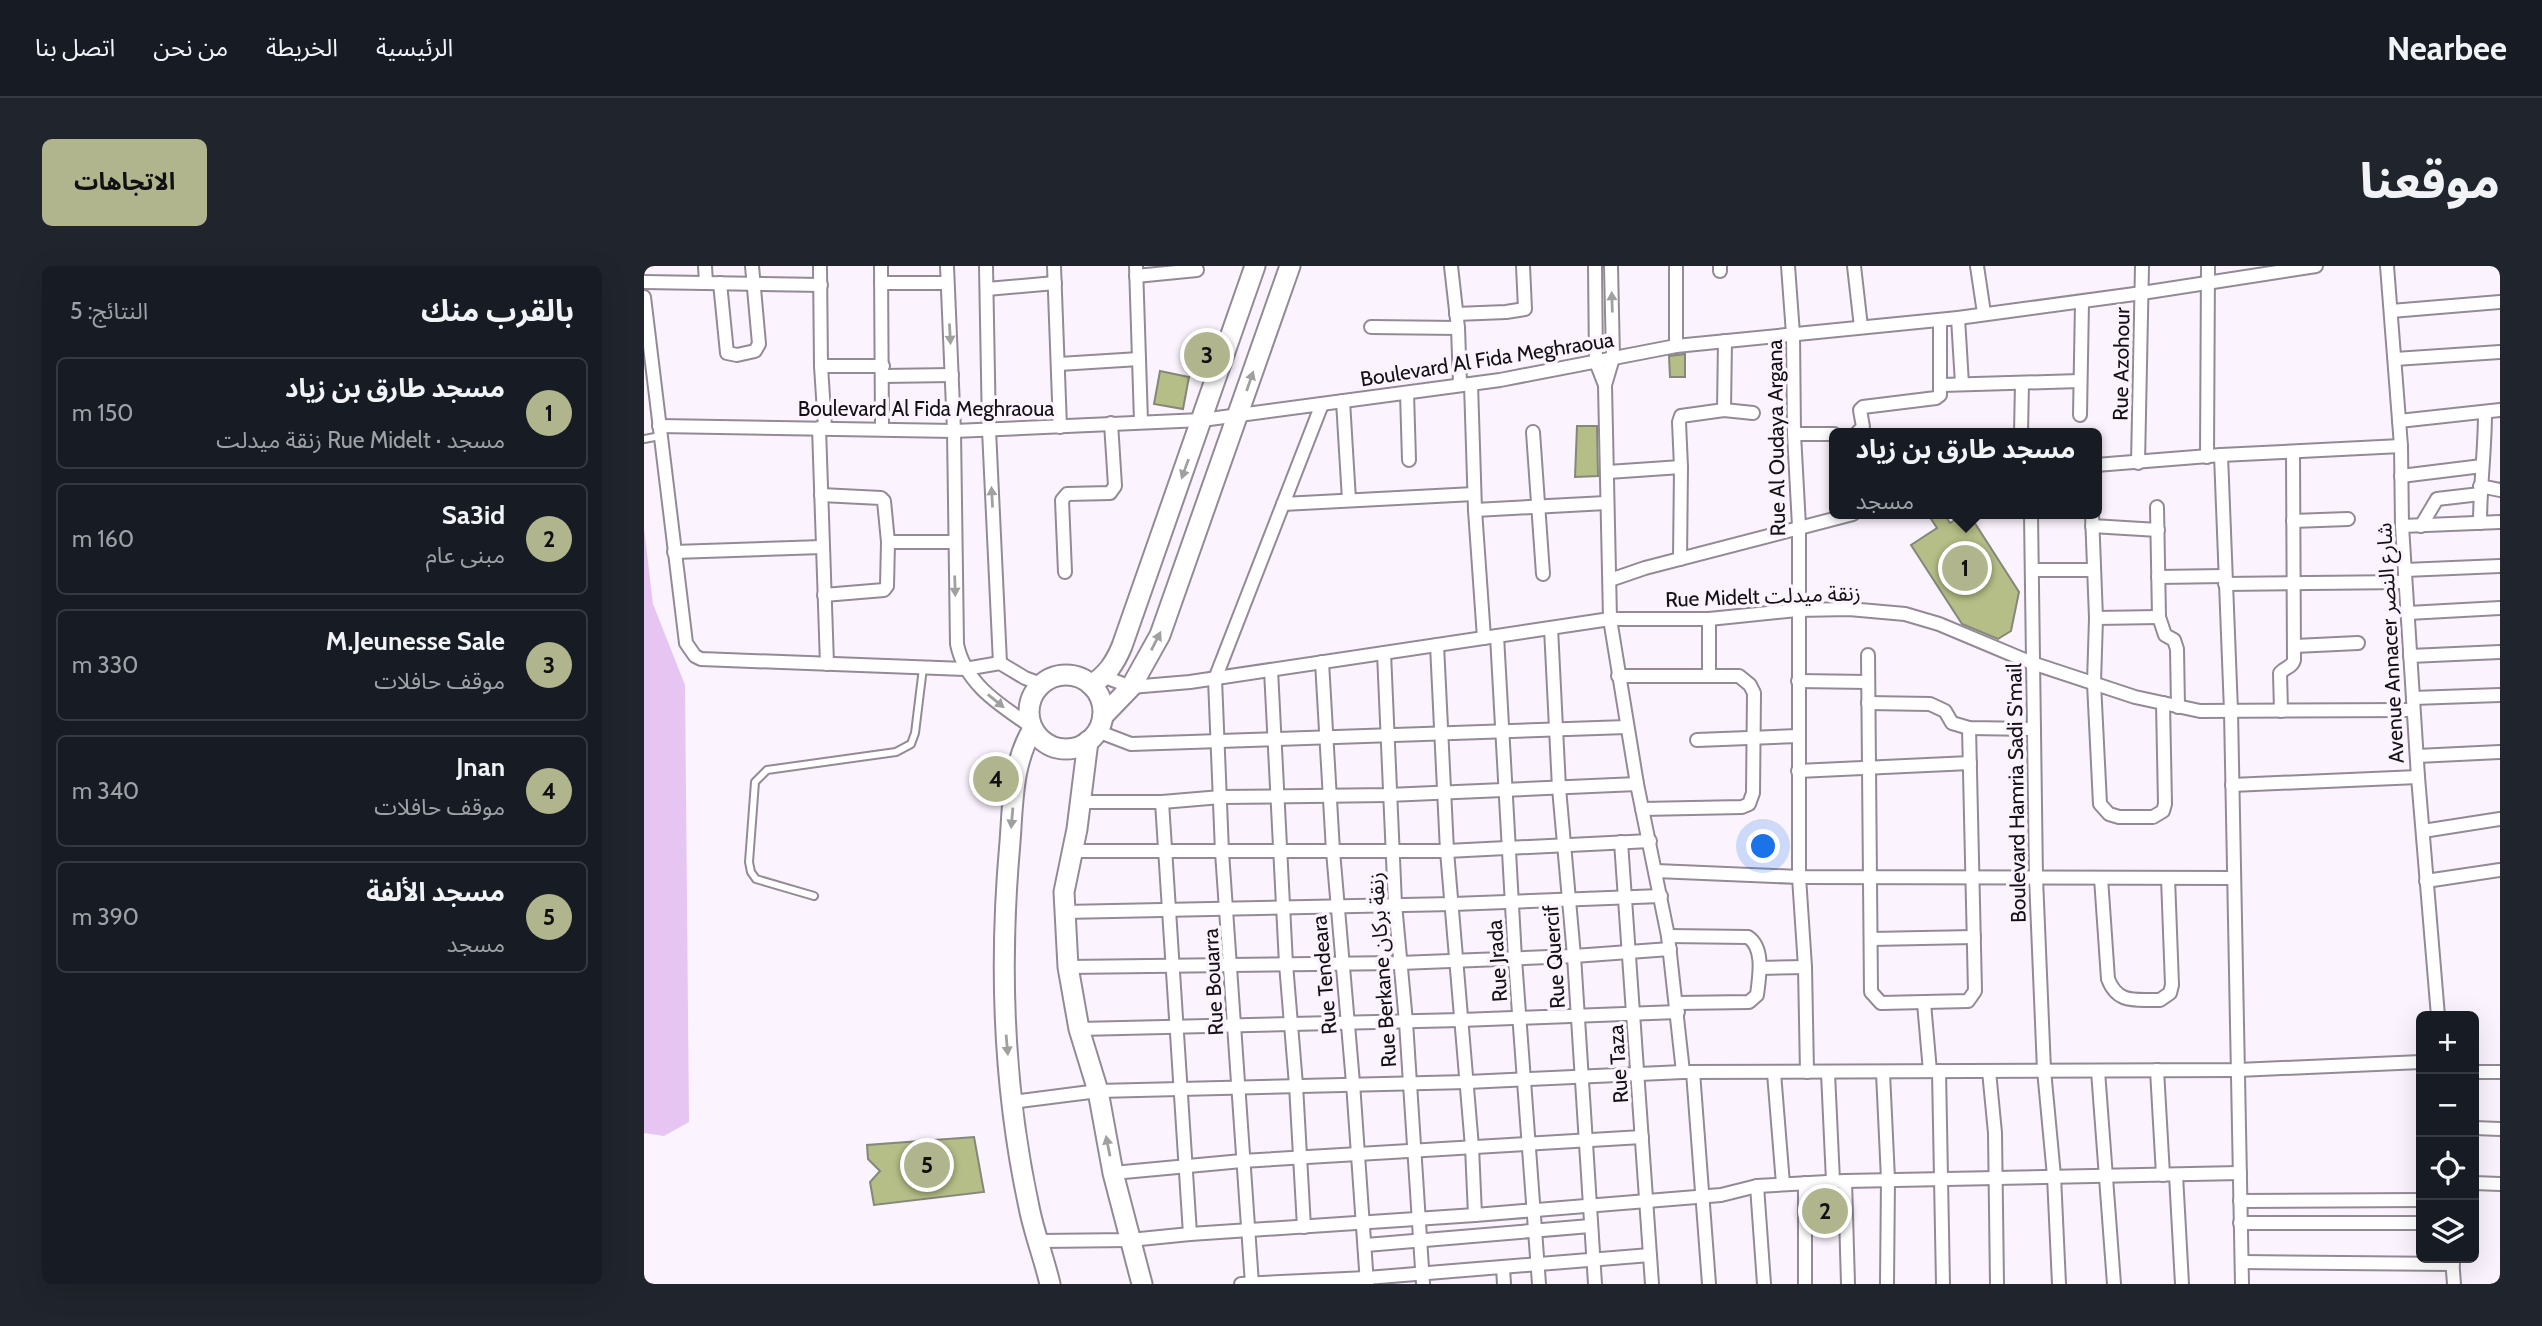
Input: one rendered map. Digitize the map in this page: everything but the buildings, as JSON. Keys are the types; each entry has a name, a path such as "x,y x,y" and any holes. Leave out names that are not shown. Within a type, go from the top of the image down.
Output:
{"street":[{"path":"705,266 706,283"},
{"path":"720,283 727,353 737,355 755,351 759,344 752,266"},
{"path":"820,266 821,495 827,664"},
{"path":"881,266 883,428"},
{"path":"947,266 954,431 957,644 965,669 992,700 1033,728 1044,741 1058,748 1074,748 1096,729 1131,687 1160,635 1290,266"},
{"path":"986,266 989,430 1000,663"},
{"path":"1054,266 1060,426"},
{"path":"1098,681 1116,660 1122,646 1253,266"},
{"name":"Rue Jrada","path":"1451,266 1465,384 1475,510 1502,732 1515,959 1539,1284"},
{"path":"1456,314 1525,309 1523,266"},
{"path":"1595,266 1596,362 1605,385 1610,619 1637,784 1669,943 1688,1072 1709,1284"},
{"path":"1605,385 1614,358 1611,266"},
{"path":"1676,266 1676,346"},
{"name":"Rue Al Oudaya Argana","path":"1788,266 1793,334 1798,526 1798,771 1807,1072"},
{"path":"1854,266 1861,327"},
{"path":"1977,266 1984,313"},
{"name":"Rue Azohour","path":"2138,463 2141,266"},
{"path":"2207,457 2208,266"},
{"name":"Boulevard Al Fida Meghraoua","path":"660,431 883,428 954,431 1238,417 1465,384 1676,346 1958,318 2315,266"},
{"name":"Avenue Annacer شارع النصر","path":"2387,266 2399,421 2402,526 2413,704 2438,1011"},
{"path":"1141,421 1136,271 1197,270"},
{"path":"644,282 821,285"},
{"path":"881,283 947,283"},
{"path":"987,289 1055,283"},
{"path":"644,297 686,643 695,656 701,659 965,669 1000,663 1041,684"},
{"path":"2080,415 2082,302"},
{"path":"2391,311 2500,302"},
{"path":"1958,318 1962,384"},
{"path":"1862,428 1860,410 1863,407 1936,398 1940,394 1940,320"},
{"path":"1371,327 1458,328"},
{"path":"1724,341 1724,410"},
{"path":"2395,359 2500,352"},
{"path":"1059,364 1139,359"},
{"path":"821,366 952,375"},
{"path":"1942,385 2080,381"},
{"path":"2021,428 2022,383"},
{"path":"1408,393 1409,460"},
{"path":"1343,401 1349,500"},
{"path":"1215,678 1322,404"},
{"path":"1680,559 1681,467 1678,422 1686,414 1724,410 1753,413"},
{"path":"2399,421 2500,410"},
{"path":"2480,523 2485,413"},
{"path":"1065,572 1062,500 1067,494 1113,491 1111,423"},
{"path":"1533,432 1543,574"},
{"path":"1794,434 1829,434"},
{"path":"2102,465 2221,455 2400,446"},
{"path":"2281,711 2279,677 2283,670 2293,664 2295,646 2293,453"},
{"path":"2221,455 2231,711 2242,1284"},
{"path":"2401,477 2482,466"},
{"path":"1608,471 1681,467"},
{"path":"2421,526 2437,499 2480,490 2500,490"},
{"path":"1283,504 1474,494"},
{"path":"821,495 881,498 884,501 888,542 887,586 884,590 824,596"},
{"path":"1475,510 1606,503"},
{"path":"2157,507 2158,617 2165,635 2174,640 2177,649 2178,707"},
{"path":"1610,580 1830,519"},
{"name":"Boulevard Hamria Sadi S'mail","path":"2031,519 2036,878 2044,1070 2054,1177 2059,1284"},
{"path":"2293,521 2348,519"},
{"path":"2158,530 2092,520 2096,618 2094,683 2100,804 2109,814 2119,817 2153,817 2162,811 2165,804 2163,703"},
{"path":"2402,526 2500,522"},
{"path":"888,542 954,542"},
{"path":"674,552 822,547"},
{"path":"2158,577 2294,582 2405,576 2500,566"},
{"path":"2032,570 2094,570"},
{"path":"2407,613 2500,608"},
{"name":"Rue Midelt زنقة ميدلت","path":"1098,681 1131,687 1215,678 1610,619 1709,619 1797,610 1849,609 1905,614 1938,624 2032,663 2135,697 2200,711 2281,711 2413,704 2500,695"},
{"path":"2096,618 2158,617"},
{"path":"1709,619 1709,676"},
{"name":"Rue Quercif","path":"1551,628 1559,788 1574,956 1595,1284"},
{"path":"2295,646 2358,643"},
{"path":"1437,645 1447,851 1467,1082 1475,1215"},
{"path":"2410,656 2500,652"},
{"name":"Rue Berkane زنقة بركان","path":"1384,653 1388,795 1422,1278"},
{"path":"1868,655 1871,992 1876,1000 1888,1004 1968,1001 1975,991 1969,728"},
{"name":"Rue Tendeara","path":"1322,662 1337,907 1367,1281"},
{"path":"1271,670 1286,964 1304,1227"},
{"path":"1051,1284 1029,1209 1012,1102 1003,999 1006,887 1015,776 1023,745 1033,728 1029,709 1035,691 1041,684 1061,675 1098,681"},
{"path":"1618,676 1739,676 1750,685 1754,693 1753,793 1749,804 1742,807 1643,809"},
{"name":"Rue Bouarra","path":"1215,678 1222,852 1252,1284"},
{"path":"1098,681 1102,702 1064,892 1068,967 1079,1029 1098,1091 1114,1173 1142,1284"},
{"path":"1798,681 1868,682"},
{"path":"1868,704 1930,704 1945,711 1952,723 1969,728 2034,729"},
{"path":"1096,729 1131,744 1627,727"},
{"path":"1697,740 1798,736"},
{"path":"2417,756 2500,752"},
{"path":"1798,771 1970,764"},
{"path":"2232,785 2418,777"},
{"path":"1080,802 1388,795 1637,784"},
{"path":"1162,802 1190,1234"},
{"path":"2423,831 2500,819"},
{"path":"1072,851 1447,851 1650,841"},
{"name":"Rue Taza","path":"1621,842 1652,1284"},
{"path":"2426,881 2500,870"},
{"path":"1656,871 1800,877 2234,878"},
{"path":"2101,878 2108,979 2111,988 2124,999 2160,1000 2170,993 2172,985 2168,878"},
{"path":"1064,912 1453,904 1661,896"},
{"path":"1068,967 1515,959 1630,953 1669,943 1748,937 1756,946 1760,968 1757,995 1749,1002 1634,1013 1406,1022 1079,1029"},
{"path":"1871,939 1974,937"},
{"path":"1760,968 1805,967"},
{"path":"1924,1003 1934,1071 1942,1179 1943,1284"},
{"path":"1012,1102 1098,1091 1467,1082 1688,1072 2238,1070 2416,1062"},
{"path":"1989,1070 1997,1179 1997,1284"},
{"path":"2157,1070 2182,1284"},
{"path":"2098,1071 2114,1284"},
{"path":"2479,1072 2500,1072"},
{"path":"1774,1073 1783,1184"},
{"path":"1828,1073 1848,1284"},
{"path":"1883,1073 1888,1179 1887,1284"},
{"path":"2479,1128 2500,1129"},
{"path":"1114,1173 1242,1161 1642,1137"},
{"path":"1040,1241 1130,1240 1362,1221 1475,1215 1702,1196 1783,1184 1888,1179 2239,1173"},
{"path":"1805,1183 1805,1284"},
{"path":"2479,1183 2500,1184"},
{"path":"1757,1186 1764,1284"},
{"path":"2240,1200 2416,1200"},
{"path":"2240,1223 2416,1223"},
{"path":"1366,1245 1535,1233 1590,1226"},
{"path":"1241,1284 1422,1278 1503,1267 1650,1255"},
{"path":"2242,1262 2416,1261"},
{"path":"2453,1263 2454,1284"},
{"path":"1503,1267 1504,1284"}],"lane":[{"path":"644,439 660,431"},
{"path":"814,896 757,879 751,873 749,862 755,782 767,770 896,752 911,744 915,733 923,668"}],"shaded area":[{"path":"644,528 653,604 685,685 689,1122 664,1136 644,1133"}],"place":[{"name":"M.Jeunesse Sale","path":"1207,355"},
{"name":"مسجد طارق بن زياد","path":"1965,568"},
{"name":"Jnan","path":"996,779"},
{"name":"مسجد الألفة","path":"927,1165"},
{"name":"Sa3id","path":"1825,1211"}]}
